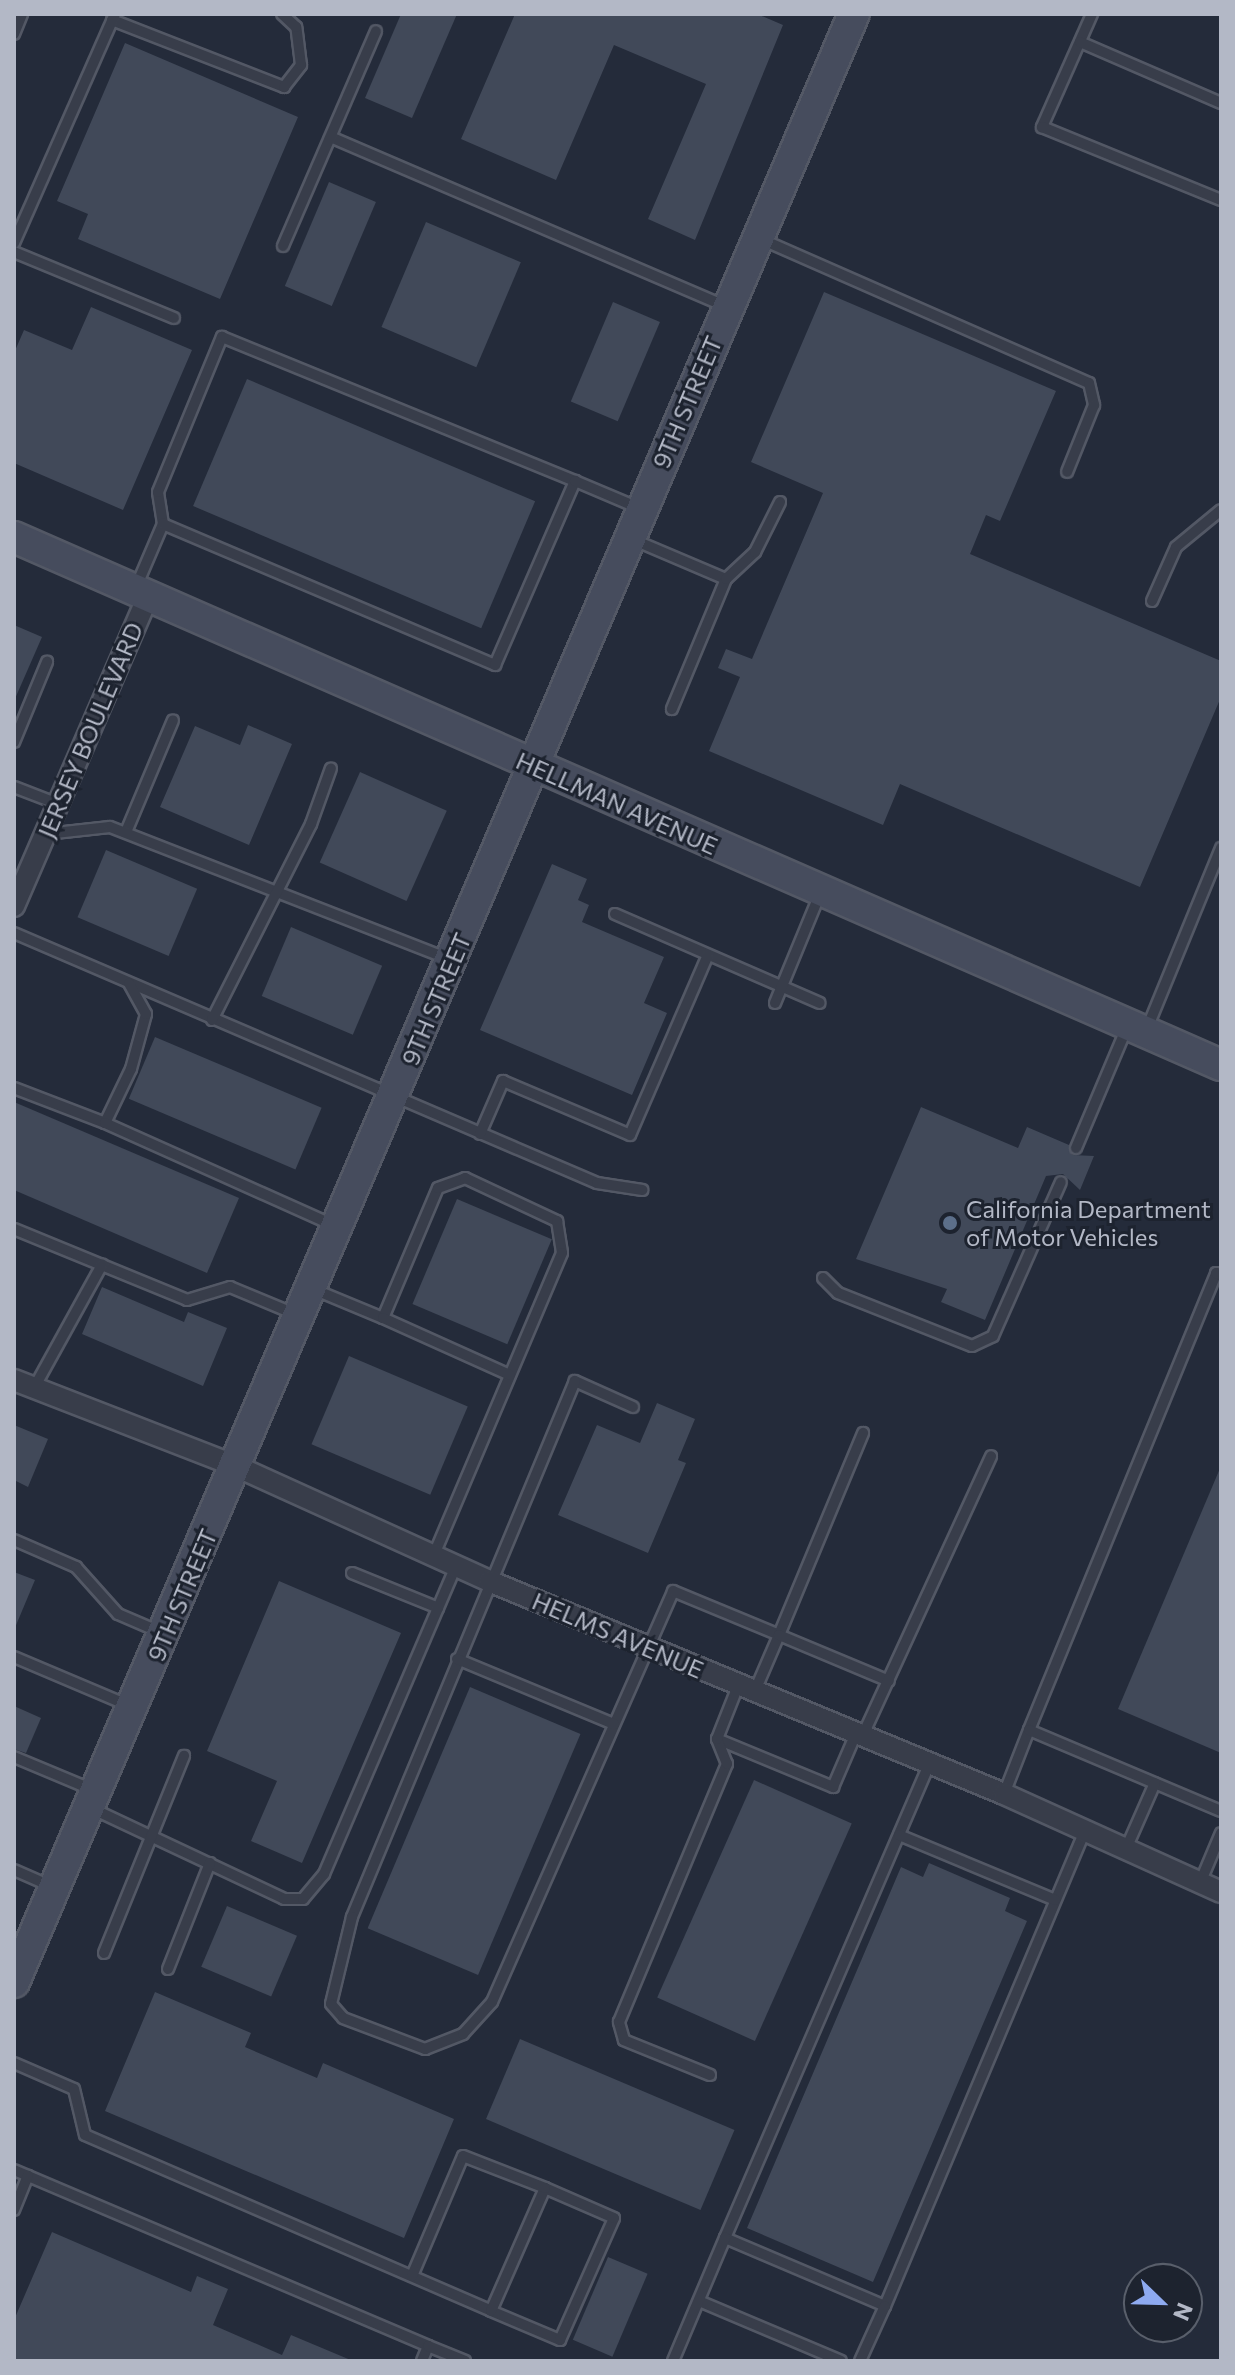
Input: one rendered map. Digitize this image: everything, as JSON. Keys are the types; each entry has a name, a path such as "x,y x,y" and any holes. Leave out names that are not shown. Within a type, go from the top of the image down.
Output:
{"street":[{"name":"9TH STREET","path":"14,1982 238,1467 536,766 629,537 854,14"},
{"name":"HELLMAN AVENUE","path":"14,537 820,894 1221,1065"},
{"name":"JERSEY BOULEVARD","path":"14,906 46,834 140,595"},
{"name":"HELMS AVENUE","path":"14,1380 238,1467 489,1581 928,1767 1004,1794 1084,1833 1221,1892"}],"lane":[{"path":"14,34 22,14"},
{"path":"14,243 114,17 284,87 301,65 296,27 282,14"},
{"path":"1092,14 1042,127 1221,200"},
{"path":"283,246 333,138 376,31"},
{"path":"1080,42 1221,103"},
{"path":"333,138 727,306"},
{"path":"757,237 1089,383 1094,405 1067,472"},
{"path":"14,252 174,318"},
{"path":"140,595 163,524 158,492 222,337 641,509"},
{"path":"163,524 495,665 575,481"},
{"path":"672,709 726,579 755,552 780,502"},
{"path":"1152,601 1176,547 1221,510"},
{"path":"629,537 726,579"},
{"path":"14,742 47,662"},
{"path":"126,832 173,720"},
{"path":"212,1020 279,888 331,768"},
{"path":"14,787 58,804"},
{"path":"46,834 110,827 279,888 453,961"},
{"path":"1076,1148 1221,848"},
{"path":"775,1003 820,894"},
{"path":"615,914 820,1003"},
{"path":"14,933 597,1183 642,1190"},
{"path":"480,1134 503,1081 630,1135 708,955"},
{"path":"105,1123 131,1069 146,1014 129,983"},
{"path":"14,1088 105,1123 339,1227"},
{"path":"383,1318 438,1188 465,1178 557,1221 562,1253 434,1555"},
{"path":"823,1278 838,1293 972,1346 993,1336 1061,1182"},
{"path":"14,1229 187,1300 230,1287 383,1318 510,1375"},
{"path":"34,1388 102,1265"},
{"path":"1004,1794 1216,1273 1221,1275"},
{"path":"633,1407 575,1381 489,1581 352,1917 331,2004 343,2018 425,2049 463,2034 492,2002 673,1591 889,1681"},
{"path":"717,1739 779,1635 863,1433"},
{"path":"717,1739 833,1787 889,1681 991,1456"},
{"path":"14,1540 76,1567 118,1614 166,1635"},
{"path":"14,1757 154,1836 284,1899 303,1899 314,1890 456,1566"},
{"path":"352,1573 438,1608"},
{"path":"14,1657 134,1707"},
{"path":"457,1659 614,1724"},
{"path":"1029,1730 1221,1811"},
{"path":"710,2075 624,2040 619,2022 727,1764 717,1739"},
{"path":"104,1953 184,1756"},
{"path":"673,2361 928,1767"},
{"path":"1125,1851 1155,1783"},
{"path":"860,2361 1084,1833"},
{"path":"1200,1883 1221,1833"},
{"path":"899,1835 1055,1900"},
{"path":"168,1969 210,1863"},
{"path":"14,1870 55,1888"},
{"path":"14,2063 74,2089 85,2135 560,2340 614,2218 463,2156 412,2276"},
{"path":"14,2170 465,2361"},
{"path":"14,2210 28,2176"},
{"path":"491,2311 545,2188"},
{"path":"725,2238 885,2306"},
{"path":"699,2301 841,2361"},
{"path":"422,2361 428,2346"}],"building":[{"path":"401,14 457,14 412,118 365,98"},
{"path":"515,14 757,14 783,25 695,240 648,219 706,84 614,45 556,180 461,139"},
{"path":"125,43 298,117 220,299 78,239 88,214 57,201"},
{"path":"329,182 376,202 332,306 285,286"},
{"path":"426,222 521,262 476,367 381,327"},
{"path":"824,292 1056,391 1000,521 986,515 970,554 1221,661 1221,697 1140,887 900,784 883,825 709,751 740,677 718,668 726,649 752,659 823,493 751,462"},
{"path":"613,302 660,322 618,421 571,401"},
{"path":"91,307 192,350 123,510 14,463 14,353 24,330 72,350"},
{"path":"247,379 535,501 481,628 193,506"},
{"path":"14,625 42,637 14,701"},
{"path":"248,725 292,744 249,845 160,807 195,726 240,745"},
{"path":"360,772 447,811 407,901 320,862"},
{"path":"106,850 197,889 169,956 77,917"},
{"path":"552,864 587,879 578,900 589,905 582,922 664,957 644,1003 667,1013 632,1095 480,1030"},
{"path":"291,927 382,966 353,1035 262,996"},
{"path":"155,1037 322,1108 295,1169 129,1099"},
{"path":"14,1102 239,1198 207,1273 14,1190"},
{"name":"California Department of Motor Vehicles","path":"921,1107 1018,1148 1027,1127 1069,1145 1072,1155 1094,1156 1080,1190 1063,1174 1046,1176 985,1320 941,1302 947,1289 856,1259"},
{"path":"457,1199 552,1239 507,1344 412,1304"},
{"path":"102,1287 184,1322 188,1312 227,1328 203,1386 82,1334"},
{"path":"349,1356 468,1406 430,1495 311,1444"},
{"path":"657,1403 695,1419 678,1460 686,1463 648,1553 558,1515 597,1425 640,1443"},
{"path":"14,1425 48,1439 28,1487 14,1480"},
{"path":"1221,1466 1221,1753 1118,1709"},
{"path":"14,1572 35,1580 14,1630"},
{"path":"279,1581 401,1633 302,1863 251,1841 277,1781 207,1751"},
{"path":"470,1687 580,1734 478,1975 368,1928"},
{"path":"14,1706 41,1718 26,1753 14,1749"},
{"path":"754,1780 852,1824 755,2041 657,1997"},
{"path":"929,1863 1010,1898 1005,1911 1027,1921 873,2282 747,2228 901,1867 923,1877"},
{"path":"227,1906 297,1936 271,1996 201,1967"},
{"path":"155,1992 251,2033 245,2047 317,2078 323,2063 454,2119 404,2238 105,2111"},
{"path":"520,2039 734,2130 700,2210 486,2119"},
{"path":"52,2232 191,2292 197,2276 228,2289 213,2325 282,2355 291,2335 353,2361 14,2361 14,2320"},
{"path":"608,2257 648,2274 612,2357 573,2340"}],"place":[{"name":"California Department of Motor Vehicles","path":"950,1223"}]}
